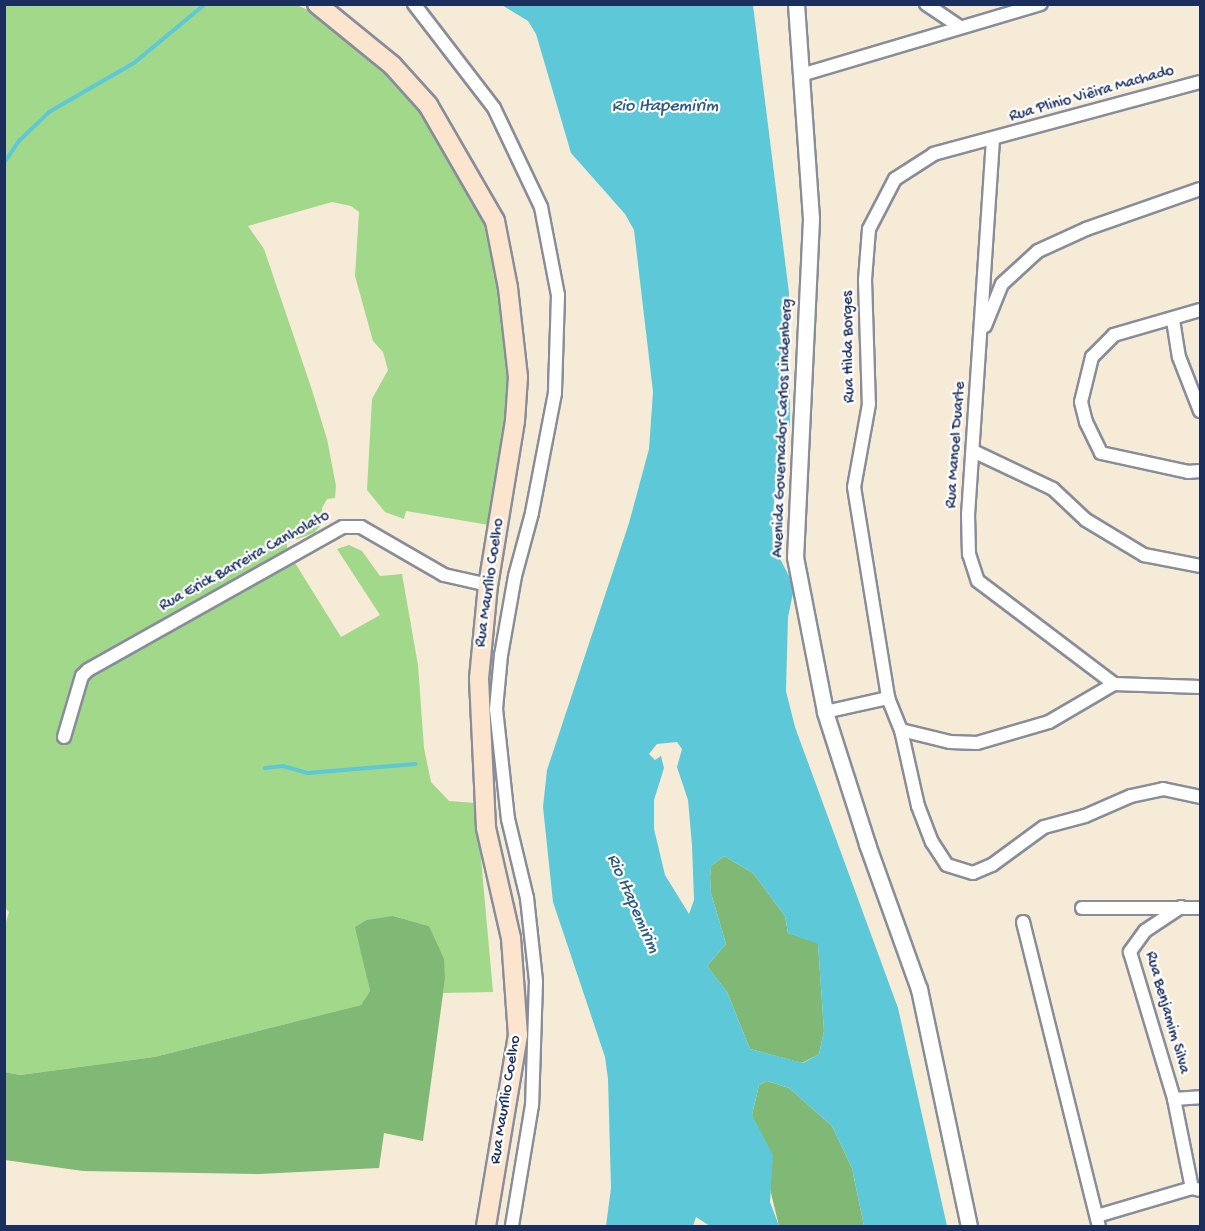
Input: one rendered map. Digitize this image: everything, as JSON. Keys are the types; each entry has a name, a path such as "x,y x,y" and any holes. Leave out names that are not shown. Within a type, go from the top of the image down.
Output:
{"main road":[{"name":"Rua Maurílio Coelho","path":"317,4 392,65 428,105 495,220 508,288 518,376 515,421 488,585 479,679 486,828 511,938 518,1035 486,1227"}],"street":[{"path":"414,4 494,108 503,126 541,207 558,295 555,393 532,513 515,576 501,655 496,709 508,819 527,898 536,981 532,1105 512,1227"},
{"name":"Avenida Governador Carlos Lindenberg","path":"796,4 811,219 795,557 825,712 867,844 919,988 969,1227"},
{"path":"926,4 959,26"},
{"path":"801,75 959,26 1041,4"},
{"name":"Rua Plinio Viêira Machado","path":"993,140 1200,82"},
{"name":"Rua Manoel Duarte","path":"993,140 968,514 969,554 978,582 1114,684"},
{"name":"Rua Hilda Borges","path":"993,140 934,154 895,179 869,229 865,280 868,405 854,487 888,698 901,730 918,806 932,842 947,865 973,873 992,865 1044,827 1085,816 1131,796 1163,789 1200,797"},
{"path":"981,336 1002,284 1038,251 1086,229 1200,189"},
{"path":"1200,310 1173,320 1114,335 1092,357 1081,402 1086,422 1101,453 1188,472 1200,471"},
{"path":"1173,320 1179,357 1200,411"},
{"path":"973,451 1053,489 1086,520 1144,555 1200,566"},
{"name":"Rua Erick Barreira Canholato","path":"64,737 82,676 88,670 343,526 361,526 444,575 488,585"},
{"path":"901,730 950,742 977,743 1049,722 1114,684 1200,687"},
{"path":"825,712 888,698"},
{"name":"Rua Benjamim Silva","path":"1181,907 1145,931 1130,952 1174,1099 1196,1189"},
{"path":"1082,908 1200,908"},
{"path":"1023,922 1098,1221 1196,1189"},
{"path":"1174,1099 1200,1097"}],"green space":[{"path":"4,5 297,5 318,15 370,55 417,105 442,139 490,231 506,335 508,397 489,525 406,511 404,519 385,512 367,490 372,399 388,370 383,352 373,341 355,276 359,212 351,206 332,202 248,226 264,249 311,387 327,439 336,486 335,498 327,499 322,508 322,524 314,533 287,543 287,550 341,637 380,615 337,549 349,545 362,551 380,576 402,574 418,665 424,748 431,782 449,801 476,803 493,992 443,993 445,979 429,926 393,916 361,949 370,991 361,1005 154,1057 20,1075 5,1072 4,929 9,912 4,907"},
{"path":"724,856 753,873 785,916 788,933 818,943 824,1031 819,1054 802,1063 750,1049 727,992 707,966 726,944 711,893 710,877 711,866"},
{"path":"393,916 429,926 444,959 445,979 423,1141 384,1133 379,1168 259,1174 83,1171 5,1160 5,1072 20,1075 154,1057 361,1005 370,991 355,927 367,920"},
{"path":"767,1081 789,1088 832,1126 852,1168 864,1226 779,1226 752,1115 759,1085"}],"water":[{"name":"Rio Itapemirim","path":"502,5 753,5 789,293 790,426 784,424 783,440 779,441 772,528 773,545 791,580 793,593 788,617 786,691 795,727 898,1008 947,1226 864,1226 852,1168 832,1126 789,1088 767,1081 759,1085 752,1115 773,1155 770,1202 779,1226 710,1226 696,1217 693,1226 606,1226 611,1188 608,1079 605,1057 553,902 543,807 547,770 629,523 649,449 653,392 634,230 625,214 571,153 536,34 528,21","holes":["677,742 682,749 677,767 688,800 692,845 694,900 689,914 665,875 654,829 654,800 664,768 661,756 655,760 649,754 657,744","724,856 753,873 785,916 788,933 818,944 824,1031 819,1054 803,1063 750,1049 727,992 707,966 726,944 711,893 710,877 711,866"]}],"waterway":[{"path":"4,163 19,141 49,112 134,63 205,4"},
{"path":"265,768 283,766 308,773 416,764"}]}
